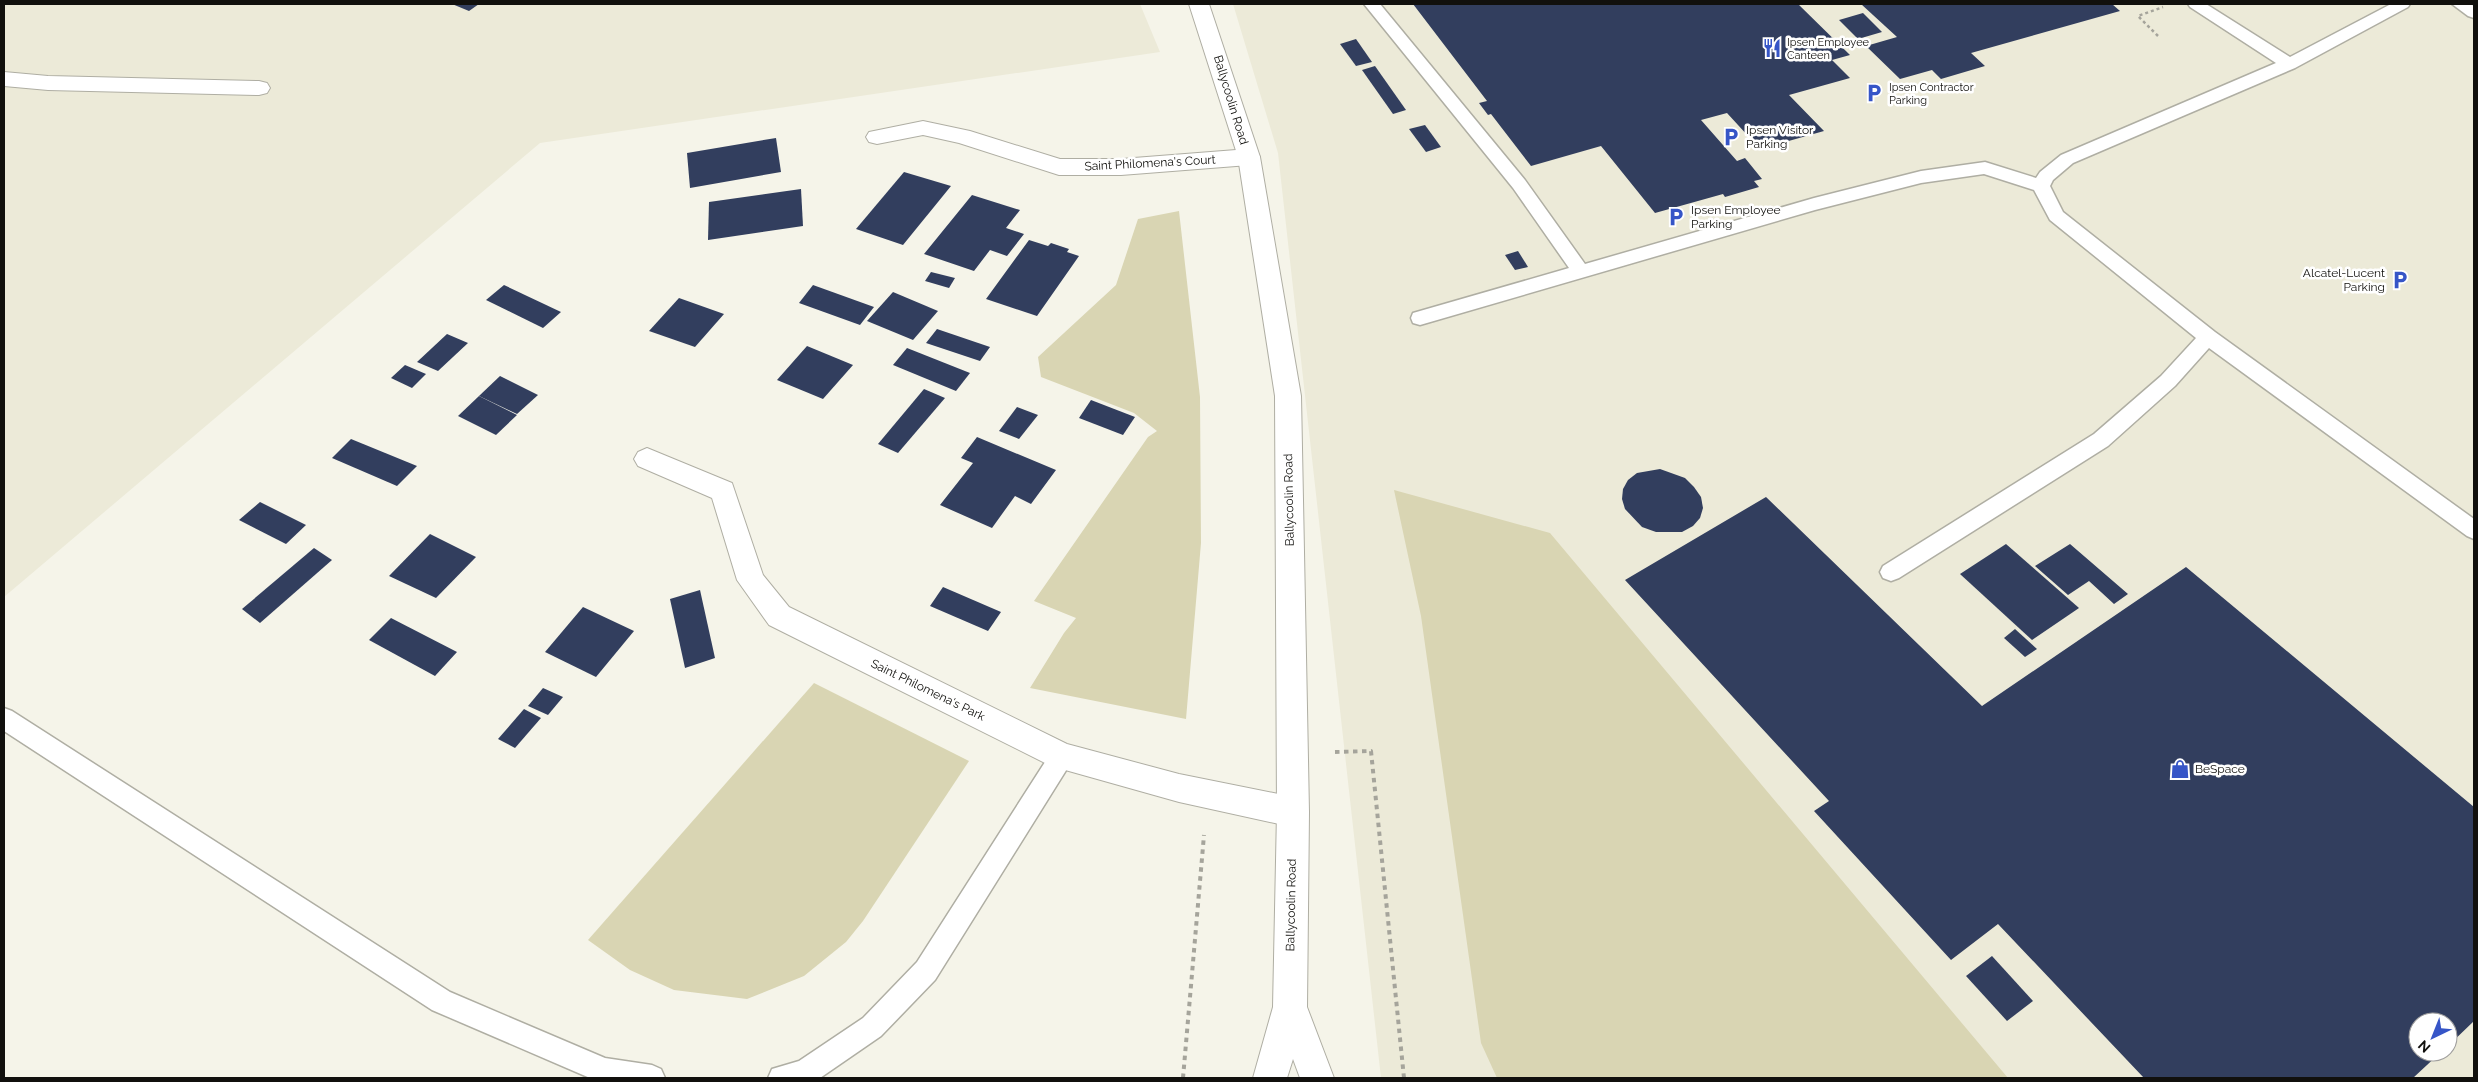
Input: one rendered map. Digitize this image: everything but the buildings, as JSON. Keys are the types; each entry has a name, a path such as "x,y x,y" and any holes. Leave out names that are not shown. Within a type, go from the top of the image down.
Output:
{"street":[{"name":"Ballycoolin Road","path":"1198,4 1208,26 1248,157 1288,396 1293,812 1290,1007 1270,1078"},
{"path":"4,79 48,83 259,88"},
{"name":"Saint Philomena's Court","path":"878,138 923,128 962,136 1059,167 1121,167 1248,157"},
{"name":"Saint Philomena's Park","path":"648,459 723,491 751,580 779,616 1062,756 1207,794 1293,812"},
{"name":"Ballycoolin Road","path":"1290,1007 1317,1078"}],"lane":[{"path":"1372,4 1512,176 1581,272"},
{"path":"2196,4 2289,64"},
{"path":"2041,186 2046,176 2067,158 2289,64 2402,4"},
{"path":"2460,4 2474,13"},
{"path":"1420,318 1814,204 1920,177 1985,168 2041,186 2056,216 2208,337 2474,530"},
{"path":"1891,572 2101,440 2168,381 2208,337"},
{"path":"4,718 441,1001 605,1070 652,1078"},
{"path":"780,1078 804,1073 872,1027 926,971 1062,756"}],"path":[{"path":"2158,36 2138,16 2166,6"},
{"path":"1292,754 1371,751 1404,1078"},
{"path":"1183,1078 1207,794"}],"shaded area":[{"path":"4,4 1140,4 1160,52 540,143 4,597"},
{"path":"1233,4 2474,4 2474,1078 1381,1078 1278,153"},
{"path":"1179,211 1200,397 1201,543 1186,719 1030,688 1064,633 1076,618 1034,601 1148,437 1157,431 1134,413 1041,377 1038,357 1116,285 1138,219"},
{"path":"1394,490 1550,533 2008,1078 1497,1078 1481,1043 1421,616"},
{"path":"814,683 969,761 863,921 846,942 804,976 747,999 674,990 630,970 588,940"}],"place":[{"name":"Ipsen Employee Canteen","path":"1772,48"},
{"name":"Ipsen Contractor Parking","path":"1874,93"},
{"name":"Ipsen Visitor Parking","path":"1731,137"},
{"name":"Ipsen Employee Parking","path":"1676,217"},
{"name":"Alcatel-Lucent Parking","path":"2400,280"},
{"name":"BeSpace","path":"2180,769"}]}
